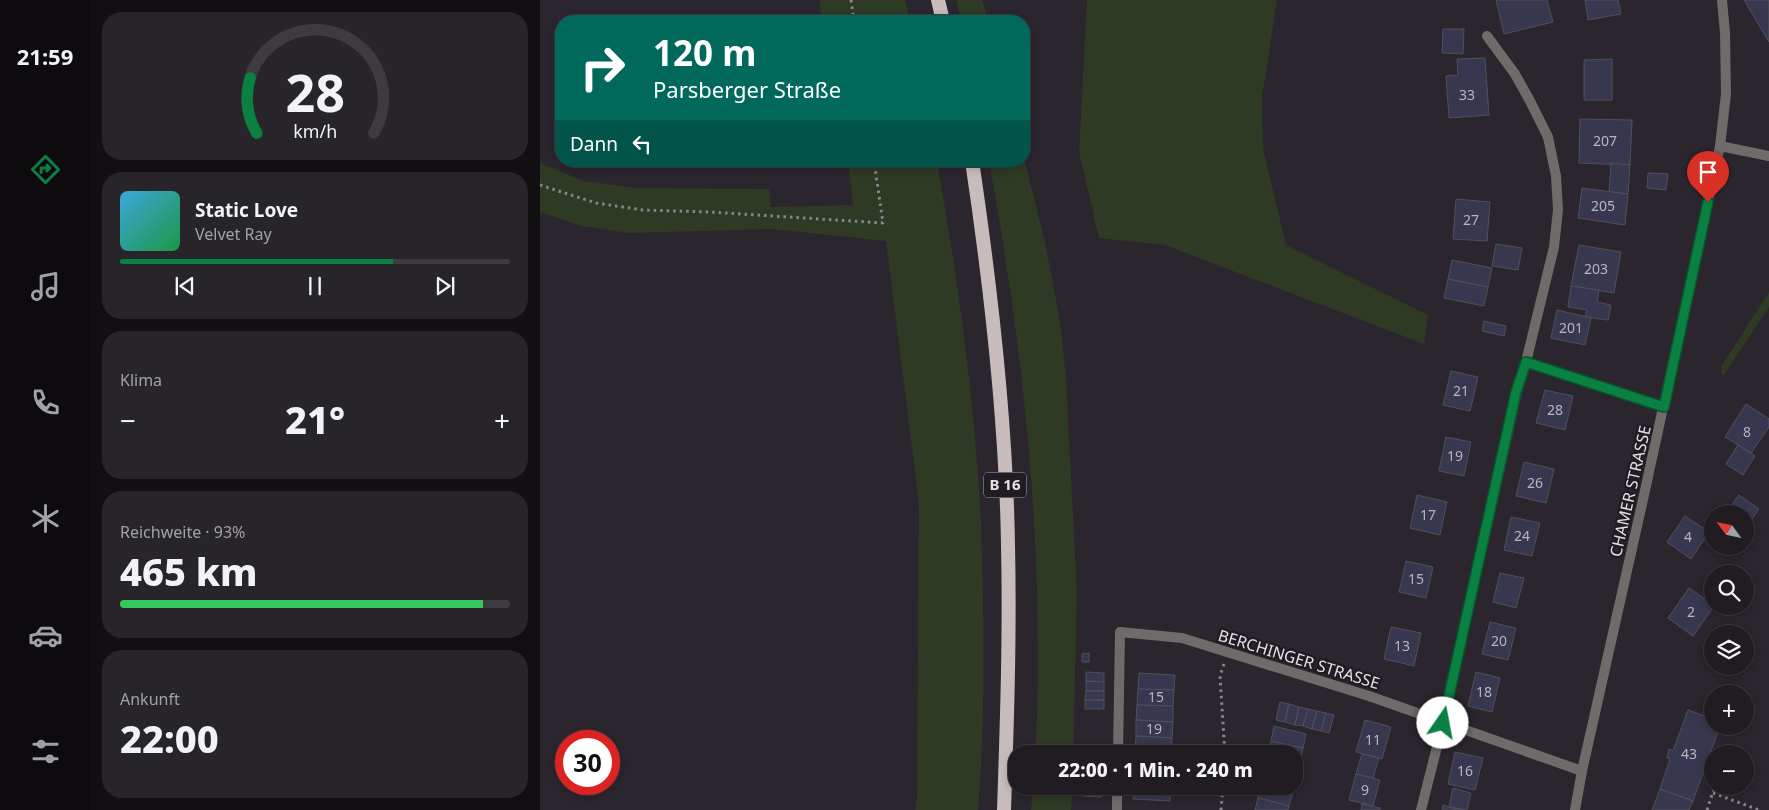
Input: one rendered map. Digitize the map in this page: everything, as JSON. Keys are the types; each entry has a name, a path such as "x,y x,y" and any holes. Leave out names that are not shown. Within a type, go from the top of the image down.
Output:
{"highway":[{"path":"938,0 942,15"},
{"name":"B 16","path":"973,167 988,271 1000,390 1008,543 1009,676 1004,810"}],"street":[{"name":"CHAMER STRASSE","path":"1575,810 1720,146 1726,94 1725,33 1722,0"},
{"path":"1421,810 1443,723 1516,392 1526,362 1554,246 1558,210 1556,176 1548,137 1515,74 1487,36"},
{"path":"1720,146 1769,156"},
{"path":"1526,362 1664,407"},
{"name":"BERCHINGER STRASSE","path":"1118,745 1120,632 1182,638 1370,696 1582,771"},
{"path":"1117,795 1117,810"}],"path":[{"path":"851,0 853,15"},
{"path":"540,185 596,203 643,210 710,212 882,223 875,167"},
{"path":"1224,745 1220,676 1227,652"},
{"path":"1221,810 1222,795"},
{"path":"1707,810 1712,795"},
{"path":"1718,795 1759,810"}],"green space":[{"path":"820,0 905,0 909,15 821,15"},
{"path":"956,0 982,0 987,15 960,15"},
{"path":"1087,0 1277,0 1262,98 1263,148 1286,245 1428,315 1424,344 1165,245 1099,238 1079,152"},
{"path":"540,163 584,181 636,188 769,189 771,207 853,205 849,167 938,167 963,332 973,417 980,503 983,678 978,810 915,810 917,796 919,503 886,241 772,229 629,233 581,226 540,212"},
{"path":"990,167 1026,167 1046,247 1060,321 1066,379 1077,593 1073,745 1035,745 1038,632 1035,537 1027,429 1007,268"},
{"path":"1769,292 1769,307 1724,375 1721,374 1721,367"},
{"path":"1032,795 1072,795 1071,810 1031,810"}],"building":[{"path":"1496,0 1547,0 1553,22 1504,34"},
{"path":"1585,0 1618,0 1621,14 1588,20"},
{"path":"1744,0 1769,0 1769,42"},
{"path":"1443,29 1464,29 1463,54 1442,53"},
{"path":"1485,58 1489,115 1449,118 1446,76 1458,75 1457,59"},
{"path":"1612,59 1612,100 1584,100 1584,60"},
{"path":"1580,119 1632,120 1630,165 1579,163"},
{"path":"1611,163 1630,165 1628,194 1609,193"},
{"path":"1648,173 1668,174 1666,190 1647,188"},
{"path":"1582,188 1628,194 1625,225 1578,218"},
{"path":"1456,199 1490,202 1487,241 1453,239"},
{"path":"1496,244 1522,248 1518,270 1492,266"},
{"path":"1579,245 1621,252 1614,293 1571,286"},
{"path":"1452,260 1492,268 1488,287 1448,279"},
{"path":"1448,279 1488,287 1484,306 1444,298"},
{"path":"1571,286 1599,290 1597,302 1611,305 1608,320 1585,317 1587,310 1568,307"},
{"path":"1557,310 1591,318 1585,345 1551,338"},
{"path":"1484,321 1506,326 1504,336 1482,331"},
{"path":"1451,371 1478,377 1470,411 1443,405"},
{"path":"1545,390 1573,396 1565,430 1536,423"},
{"path":"1746,404 1769,419 1769,427 1751,453 1725,437"},
{"path":"1446,437 1471,442 1464,476 1439,471"},
{"path":"1738,445 1755,456 1743,475 1726,464"},
{"path":"1524,462 1554,469 1546,503 1516,496"},
{"path":"1417,495 1447,502 1440,535 1410,528"},
{"path":"1739,495 1753,505 1732,505"},
{"path":"1754,506 1759,509 1754,516"},
{"path":"1685,516 1704,529 1704,540 1691,559 1667,542"},
{"path":"1511,517 1540,523 1532,556 1504,550"},
{"path":"1406,561 1433,567 1426,598 1399,592"},
{"path":"1500,573 1524,578 1516,608 1493,602"},
{"path":"1689,588 1704,598 1704,615 1708,615 1693,636 1668,618"},
{"path":"1490,622 1516,628 1508,660 1482,654"},
{"path":"1391,627 1421,633 1414,666 1384,659"},
{"path":"1089,653 1089,662 1082,662 1082,654"},
{"path":"1086,672 1104,673 1104,682 1086,681"},
{"path":"1476,672 1500,678 1492,712 1468,706"},
{"path":"1139,673 1175,675 1174,690 1138,689"},
{"path":"1086,681 1104,682 1104,691 1086,691"},
{"path":"1138,689 1174,690 1173,706 1137,705"},
{"path":"1086,691 1104,691 1104,700 1085,700"},
{"path":"1085,700 1104,700 1104,709 1085,709"},
{"path":"1280,702 1289,704 1285,722 1276,720"},
{"path":"1289,704 1299,707 1295,725 1285,722"},
{"path":"1137,705 1173,706 1173,722 1136,720"},
{"path":"1299,707 1308,709 1303,726 1295,725"},
{"path":"1308,709 1317,711 1312,729 1303,726"},
{"path":"1688,710 1704,716 1704,735 1717,735 1713,745 1704,745 1704,770 1693,801 1660,789 1670,759 1667,758 1669,749 1673,751"},
{"path":"1317,711 1326,713 1321,731 1312,729"},
{"path":"1326,713 1334,715 1329,733 1321,731"},
{"path":"1136,720 1173,722 1172,738 1136,736"},
{"path":"1365,720 1391,727 1382,759 1356,752"},
{"path":"1274,726 1306,734 1303,748 1303,745 1289,745 1271,741"},
{"path":"1136,736 1172,738 1172,745 1135,745"},
{"path":"1271,741 1289,745 1270,745"},
{"path":"1455,752 1483,758 1475,790 1448,784"},
{"path":"1362,754 1379,758 1373,778 1356,774"},
{"path":"1356,774 1380,780 1373,806 1349,800"},
{"path":"1453,788 1471,793 1467,810 1449,807"},
{"path":"1660,789 1693,801 1689,810 1652,810"},
{"path":"1083,795 1101,795 1101,797"},
{"path":"1133,795 1170,795 1170,801 1133,799"},
{"path":"1258,795 1292,795 1289,806 1258,798"},
{"path":"1258,798 1289,806 1288,810 1255,810"},
{"path":"1362,804 1380,808 1380,810 1361,810"},
{"path":"1443,805 1449,807 1463,810 1442,810"}],"route":[{"path":"1443,723 1516,392 1526,362 1664,407 1708,202"}]}
